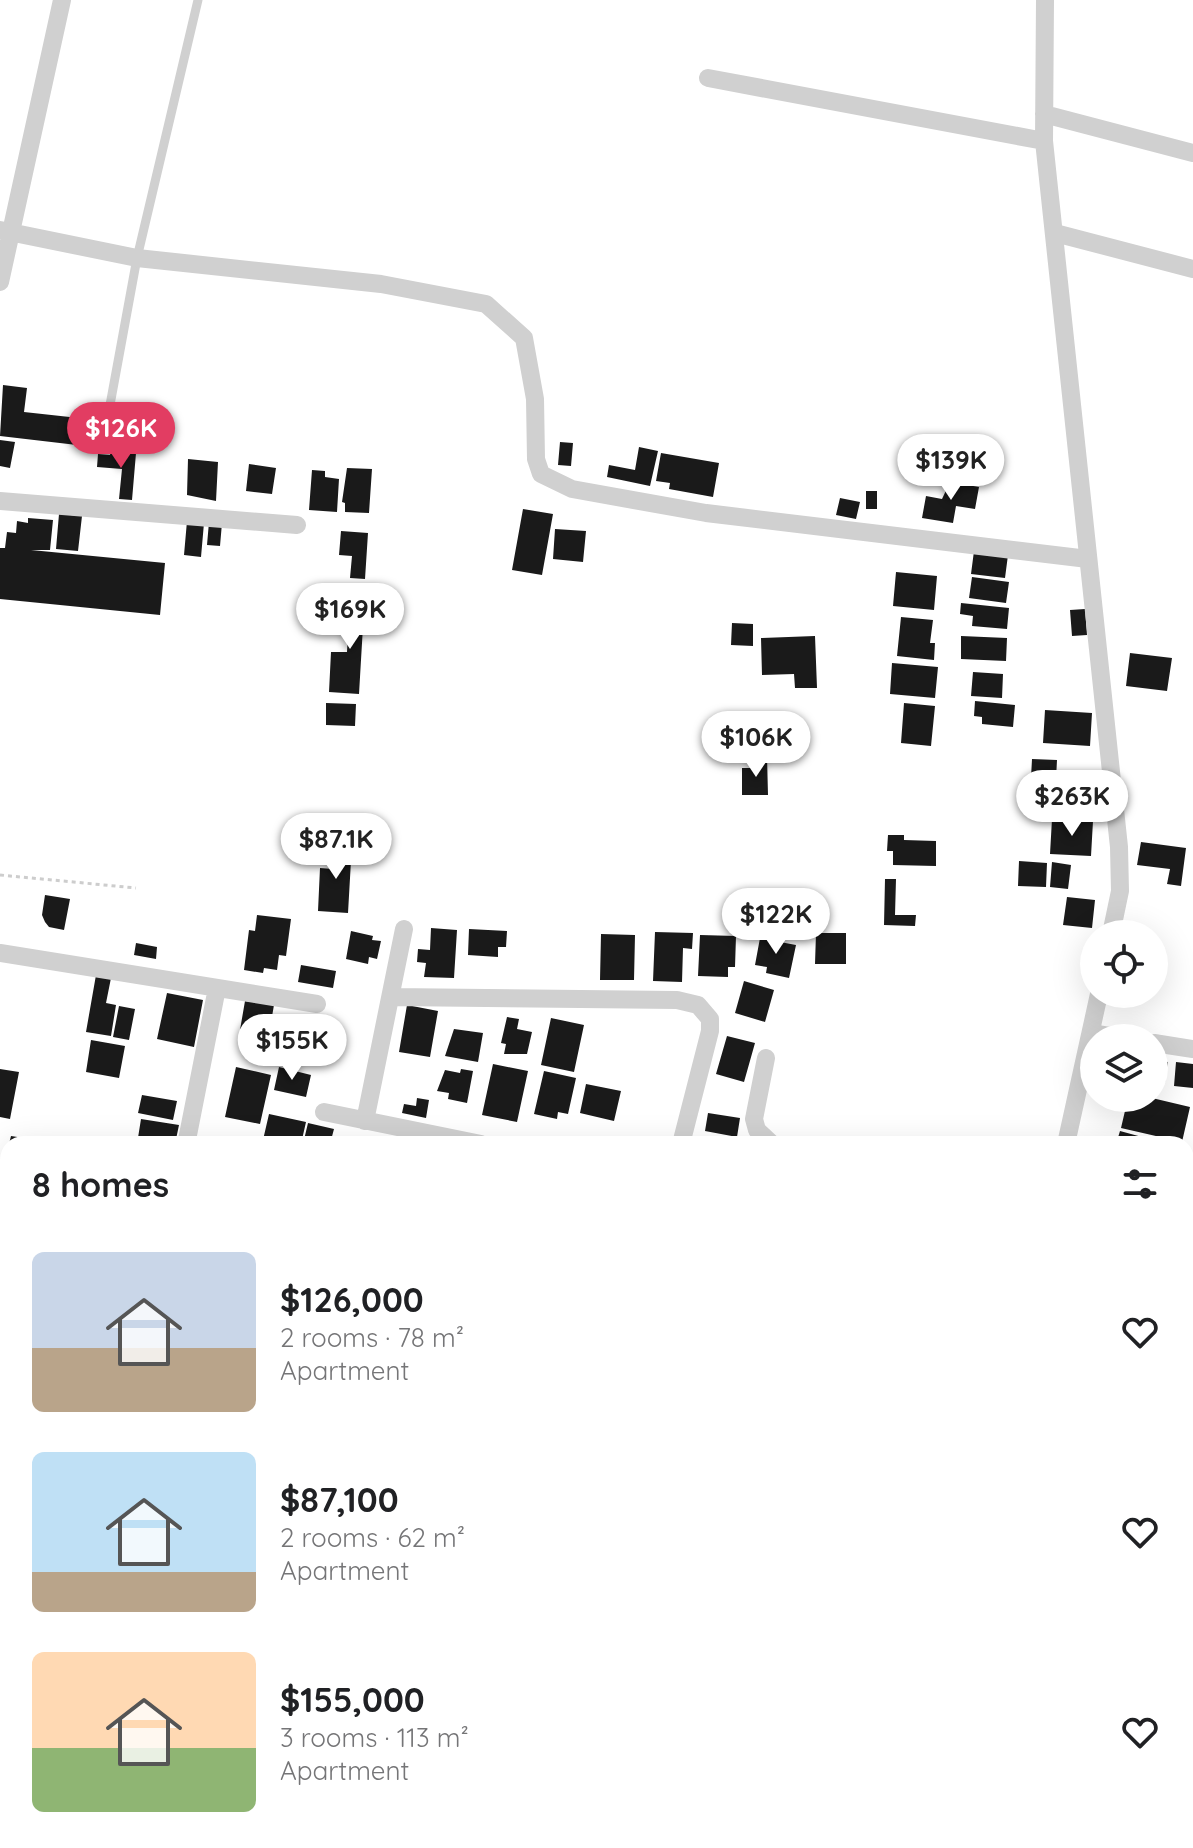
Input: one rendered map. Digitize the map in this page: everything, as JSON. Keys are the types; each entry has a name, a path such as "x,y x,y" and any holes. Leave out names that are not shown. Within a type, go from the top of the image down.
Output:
{"street":[{"path":"0,282 5,231 62,0"},
{"path":"1045,0 1044,141 1120,860 1120,891 1114,920"},
{"path":"708,78 1044,141"},
{"path":"1044,114 1193,153"},
{"path":"5,231 137,258 381,284 486,304 524,338 535,399 536,459 541,474 572,489 706,513 1088,559"},
{"path":"1055,233 1193,269"},
{"path":"0,501 297,525"},
{"path":"365,1121 404,929"},
{"path":"0,953 317,1004"},
{"path":"188,1136 217,988"},
{"path":"392,997 677,1000 698,1005 710,1019 710,1031 683,1136"},
{"path":"1168,1045 1193,1049"},
{"path":"763,1136 757,1130 754,1119 766,1058"},
{"path":"1068,1136 1080,1082"},
{"path":"324,1112 441,1136"}],"lane":[{"path":"110,405 137,258 198,0"}],"path":[{"path":"0,875 136,888"}],"building":[{"path":"3,385 27,388 24,412 97,420 94,447 0,436"},
{"path":"0,440 15,442 10,468 0,466"},
{"path":"560,442 573,443 571,466 558,465"},
{"path":"639,447 658,451 650,486 607,477 609,465 635,470"},
{"path":"111,451 136,453 132,500 119,499 122,469 97,467 98,454 110,455"},
{"path":"661,453 719,463 713,497 669,489 670,483 656,481"},
{"path":"188,459 218,462 216,501 187,495"},
{"path":"249,464 276,468 272,494 246,491"},
{"path":"347,468 372,469 369,513 345,512 345,503 342,502"},
{"path":"312,470 325,471 325,477 339,479 337,512 309,510"},
{"path":"950,482 979,487 975,509 956,506 953,523 922,518 926,496 942,499"},
{"path":"866,491 877,491 877,509 866,509"},
{"path":"840,498 860,502 856,519 836,515"},
{"path":"523,509 553,514 542,575 512,570"},
{"path":"59,514 82,516 78,551 56,549"},
{"path":"28,518 53,520 50,550 31,550 165,563 160,615 0,599 0,548 5,548 7,532 16,533 17,521 28,523"},
{"path":"187,521 204,523 201,557 184,555"},
{"path":"209,522 222,523 220,546 207,545"},
{"path":"555,529 586,531 583,562 553,559"},
{"path":"341,531 368,533 365,579 350,578 352,556 339,555"},
{"path":"974,551 1008,555 1005,578 971,574"},
{"path":"896,572 937,576 934,610 893,606"},
{"path":"972,577 1009,582 1006,603 969,598"},
{"path":"350,591 365,592 359,694 329,692 331,652 347,652"},
{"path":"961,603 1009,608 1007,629 972,626 973,616 960,614"},
{"path":"1085,609 1087,635 1072,636 1070,610"},
{"path":"901,617 933,620 930,643 935,643 934,660 897,656"},
{"path":"732,623 753,624 753,646 731,645"},
{"path":"815,636 817,688 795,688 794,674 762,675 761,638"},
{"path":"961,636 1007,638 1006,661 961,659"},
{"path":"1130,653 1172,658 1167,691 1126,686"},
{"path":"892,663 938,667 935,698 890,694"},
{"path":"973,672 1003,674 1002,698 971,696"},
{"path":"975,701 1015,705 1013,727 982,724 982,717 974,716"},
{"path":"326,703 356,704 355,726 326,725"},
{"path":"904,703 935,706 931,746 901,743"},
{"path":"1045,710 1092,713 1090,746 1043,743"},
{"path":"757,756 767,756 768,795 742,795 742,768 757,768"},
{"path":"1032,759 1057,760 1055,799 1030,797"},
{"path":"1052,819 1093,821 1091,856 1050,854"},
{"path":"888,835 904,835 904,840 936,841 936,866 893,865 893,851 887,851"},
{"path":"335,842 352,843 348,913 318,911 320,868 333,869"},
{"path":"1141,842 1186,848 1181,886 1167,884 1170,869 1137,865"},
{"path":"1019,861 1047,863 1046,887 1018,886"},
{"path":"1052,862 1071,865 1068,889 1050,887"},
{"path":"885,879 896,879 895,915 916,915 915,926 884,925"},
{"path":"45,895 70,899 64,930 49,927 45,922 42,915"},
{"path":"1067,897 1095,900 1093,920 1080,920 1080,927 1063,925"},
{"path":"257,915 291,919 286,956 279,955 277,970 264,968 263,973 244,970 249,930 255,931"},
{"path":"431,928 457,930 454,978 424,977 426,963 417,962 418,949 430,950"},
{"path":"469,929 507,931 506,947 498,947 498,957 468,955"},
{"path":"351,931 381,941 377,959 369,957 368,964 346,959"},
{"path":"655,932 693,933 692,949 683,948 682,982 653,981"},
{"path":"773,933 781,934 780,942 796,945 789,978 766,973 767,967 755,965 760,938 772,940"},
{"path":"816,933 846,933 846,964 815,964"},
{"path":"601,934 635,935 634,980 600,980"},
{"path":"700,935 736,936 735,967 728,967 728,977 698,976"},
{"path":"136,943 157,947 156,959 134,955"},
{"path":"301,965 336,971 333,988 298,982"},
{"path":"96,975 111,978 106,1003 116,1005 111,1036 86,1032"},
{"path":"744,981 774,990 765,1022 735,1013"},
{"path":"167,993 203,1000 194,1047 157,1039"},
{"path":"245,1001 274,1005 266,1051 242,1047 244,1031 240,1030"},
{"path":"407,1005 438,1011 430,1057 399,1052"},
{"path":"119,1006 135,1009 129,1040 113,1037"},
{"path":"507,1017 519,1019 517,1029 532,1032 527,1054 504,1054 506,1044 501,1043"},
{"path":"551,1018 584,1025 574,1072 541,1065"},
{"path":"289,1026 320,1034 312,1066 282,1058"},
{"path":"454,1029 483,1033 478,1062 445,1056"},
{"path":"727,1036 755,1043 744,1082 716,1074"},
{"path":"91,1040 125,1046 119,1078 86,1072"},
{"path":"1176,1062 1193,1064 1193,1088 1174,1086"},
{"path":"493,1064 528,1071 517,1122 482,1115"},
{"path":"236,1067 271,1075 260,1124 225,1117"},
{"path":"279,1067 311,1075 306,1097 274,1090"},
{"path":"0,1069 19,1072 10,1119 0,1117"},
{"path":"461,1069 473,1071 467,1103 448,1099 449,1093 437,1091 445,1070 460,1073"},
{"path":"544,1071 576,1078 568,1114 558,1112 557,1119 534,1114"},
{"path":"586,1084 621,1091 614,1121 580,1113"},
{"path":"142,1095 177,1101 173,1120 138,1113"},
{"path":"417,1098 429,1100 426,1118 402,1113 404,1104 416,1106"},
{"path":"1168,1102 1190,1107 1183,1136 1156,1136 1121,1128 1125,1112 1168,1112"},
{"path":"708,1113 740,1118 737,1136 705,1131"},
{"path":"269,1114 306,1122 303,1136 264,1136"},
{"path":"141,1119 179,1125 177,1136 138,1136"},
{"path":"308,1123 334,1129 332,1136 305,1136"},
{"path":"1120,1131 1138,1136 1118,1136"}]}
